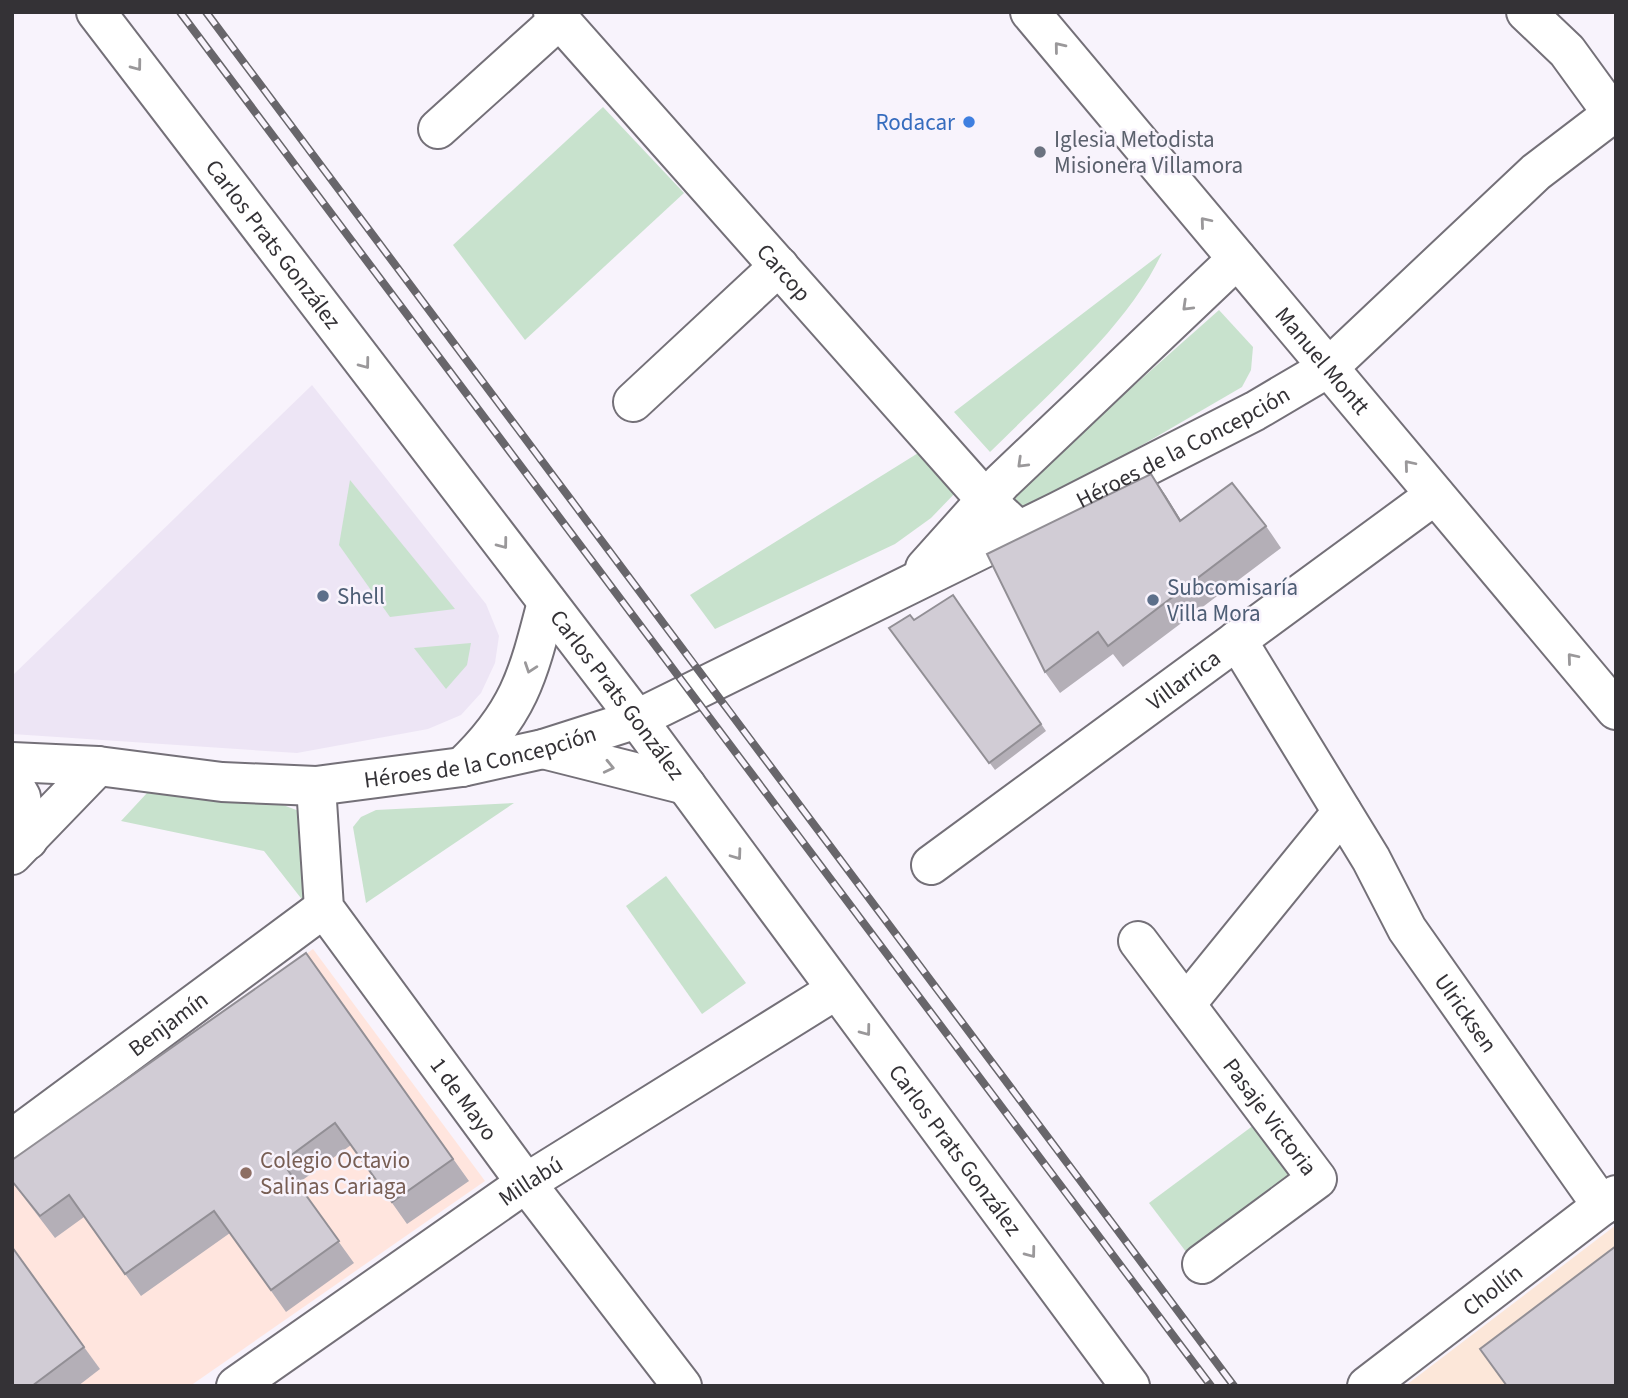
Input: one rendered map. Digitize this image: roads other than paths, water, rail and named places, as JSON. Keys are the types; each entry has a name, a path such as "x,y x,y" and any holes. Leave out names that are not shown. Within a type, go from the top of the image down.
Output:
{"street":[{"name":"Carlos Prats González","path":"96,12 637,719 1130,1386"},
{"name":"Manuel Montt","path":"1030,12 1616,710"},
{"path":"1526,12 1567,51 1614,112"},
{"path":"438,129 557,16"},
{"name":"Carcop","path":"557,16 986,499 1018,530"},
{"name":"Héroes de la Concepción","path":"12,762 98,766 222,782 316,786 462,767 543,749 637,719 1255,411 1328,368 1536,172 1614,112"},
{"name":"Héroes de la Concepción","path":"914,581 986,499 1237,259"},
{"path":"633,402 779,266"},
{"name":"Villarrica","path":"931,865 1435,495"},
{"path":"462,767 498,730 512,709 533,660 547,602"},
{"name":"Ulricksen","path":"1237,640 1371,859 1407,929 1609,1200"},
{"path":"543,749 686,785"},
{"path":"20,848 98,766"},
{"path":"12,781 21,797 20,848"},
{"path":"316,786 324,908"},
{"path":"1186,1004 1342,812"},
{"name":"Benjamín","path":"12,1139 324,908"},
{"name":"1 de Mayo","path":"324,908 526,1184 682,1386"},
{"name":"Pasaje Victoria","path":"1138,941 1317,1179 1202,1264"},
{"name":"Millabú","path":"236,1386 526,1184 836,990"},
{"name":"Chollín","path":"1367,1386 1609,1200"}],"railway":[{"path":"180,12 1211,1386"},
{"path":"206,12 1234,1386"}],"place":[{"name":"Rodacar","path":"969,122"},
{"name":"Iglesia Metodista Misionera Villamora","path":"1040,152"},
{"name":"Shell","path":"323,596"},
{"name":"Subcomisaría Villa Mora","path":"1153,600"},
{"name":"Colegio Octavio Salinas Cariaga","path":"246,1173"}]}
